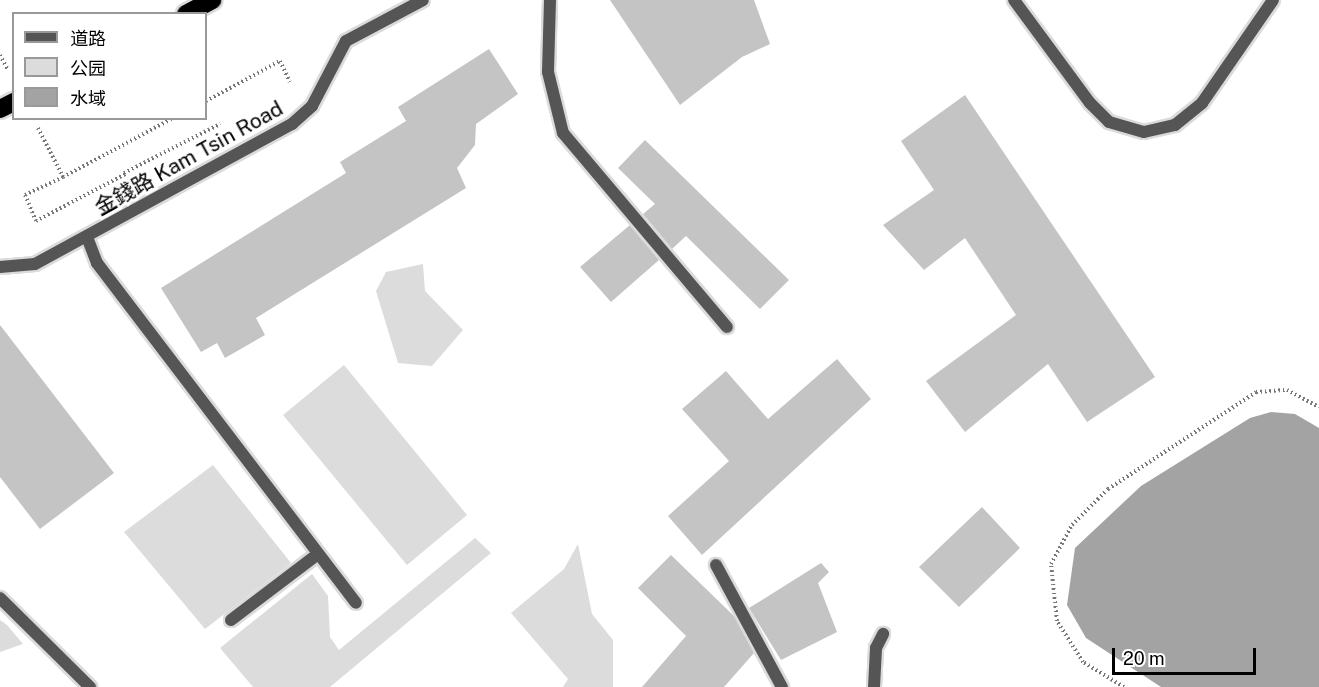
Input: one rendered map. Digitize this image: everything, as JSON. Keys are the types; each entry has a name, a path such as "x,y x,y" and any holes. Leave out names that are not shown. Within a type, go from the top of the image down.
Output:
{"highway":[{"path":"190,12 212,0"}],"street":[{"name":"金錢路 Kam Tsin Road","path":"0,267 35,264 292,124 312,106 346,41 423,0"},
{"path":"550,0 548,72 563,133 727,327"},
{"path":"1014,0 1090,103 1109,122 1144,132 1175,125 1202,103 1273,0"},
{"path":"87,237 97,263 356,603"},
{"path":"231,620 318,554"},
{"path":"716,565 782,687"},
{"path":"0,598 90,687"},
{"path":"874,687 876,648 883,634"}],"path":[{"path":"207,100 280,62 292,86 283,92"},
{"path":"124,173 230,119"},
{"path":"34,120 63,177"},
{"path":"106,183 36,221 25,195 169,120"},
{"path":"1124,687 1083,662 1057,621 1051,564 1072,525 1108,489 1256,392 1287,390 1319,407"}],"green space":[{"path":"423,264 425,291 463,330 432,366 398,363 376,291 386,272"},
{"path":"344,365 467,515 407,565 283,415"},
{"path":"213,465 291,563 205,629 124,532"},
{"path":"475,538 491,553 330,687 253,687 220,648 312,574 328,596 330,637 339,650"},
{"path":"578,544 592,614 613,640 613,687 563,687 568,679 511,613 564,569"},
{"path":"0,620 7,625 23,644 0,652"}],"water":[{"path":"1271,412 1295,414 1319,428 1319,687 1161,687 1086,638 1067,605 1075,548 1141,486 1250,418"}],"building":[{"path":"610,0 754,0 770,44 742,57 680,105"},
{"path":"489,49 518,94 476,124 475,145 457,168 466,188 256,318 265,335 225,358 217,343 201,352 161,288 346,173 340,162 406,121 398,107"},
{"path":"965,95 1155,377 1087,422 1048,364 965,432 926,381 1016,315 965,238 924,270 883,225 934,190 901,141"},
{"path":"645,140 789,280 760,309 686,236 672,249 643,214 655,204 618,168"},
{"path":"630,225 659,260 611,302 580,267"},
{"path":"0,325 114,473 40,529 0,477"},
{"path":"837,359 871,399 702,555 668,516 729,461 682,409 726,371 768,419"},
{"path":"982,507 1020,548 959,607 919,567"},
{"path":"671,555 735,617 754,653 724,687 642,687 686,636 638,588"},
{"path":"821,563 829,572 818,583 837,632 781,660 749,608"}]}
